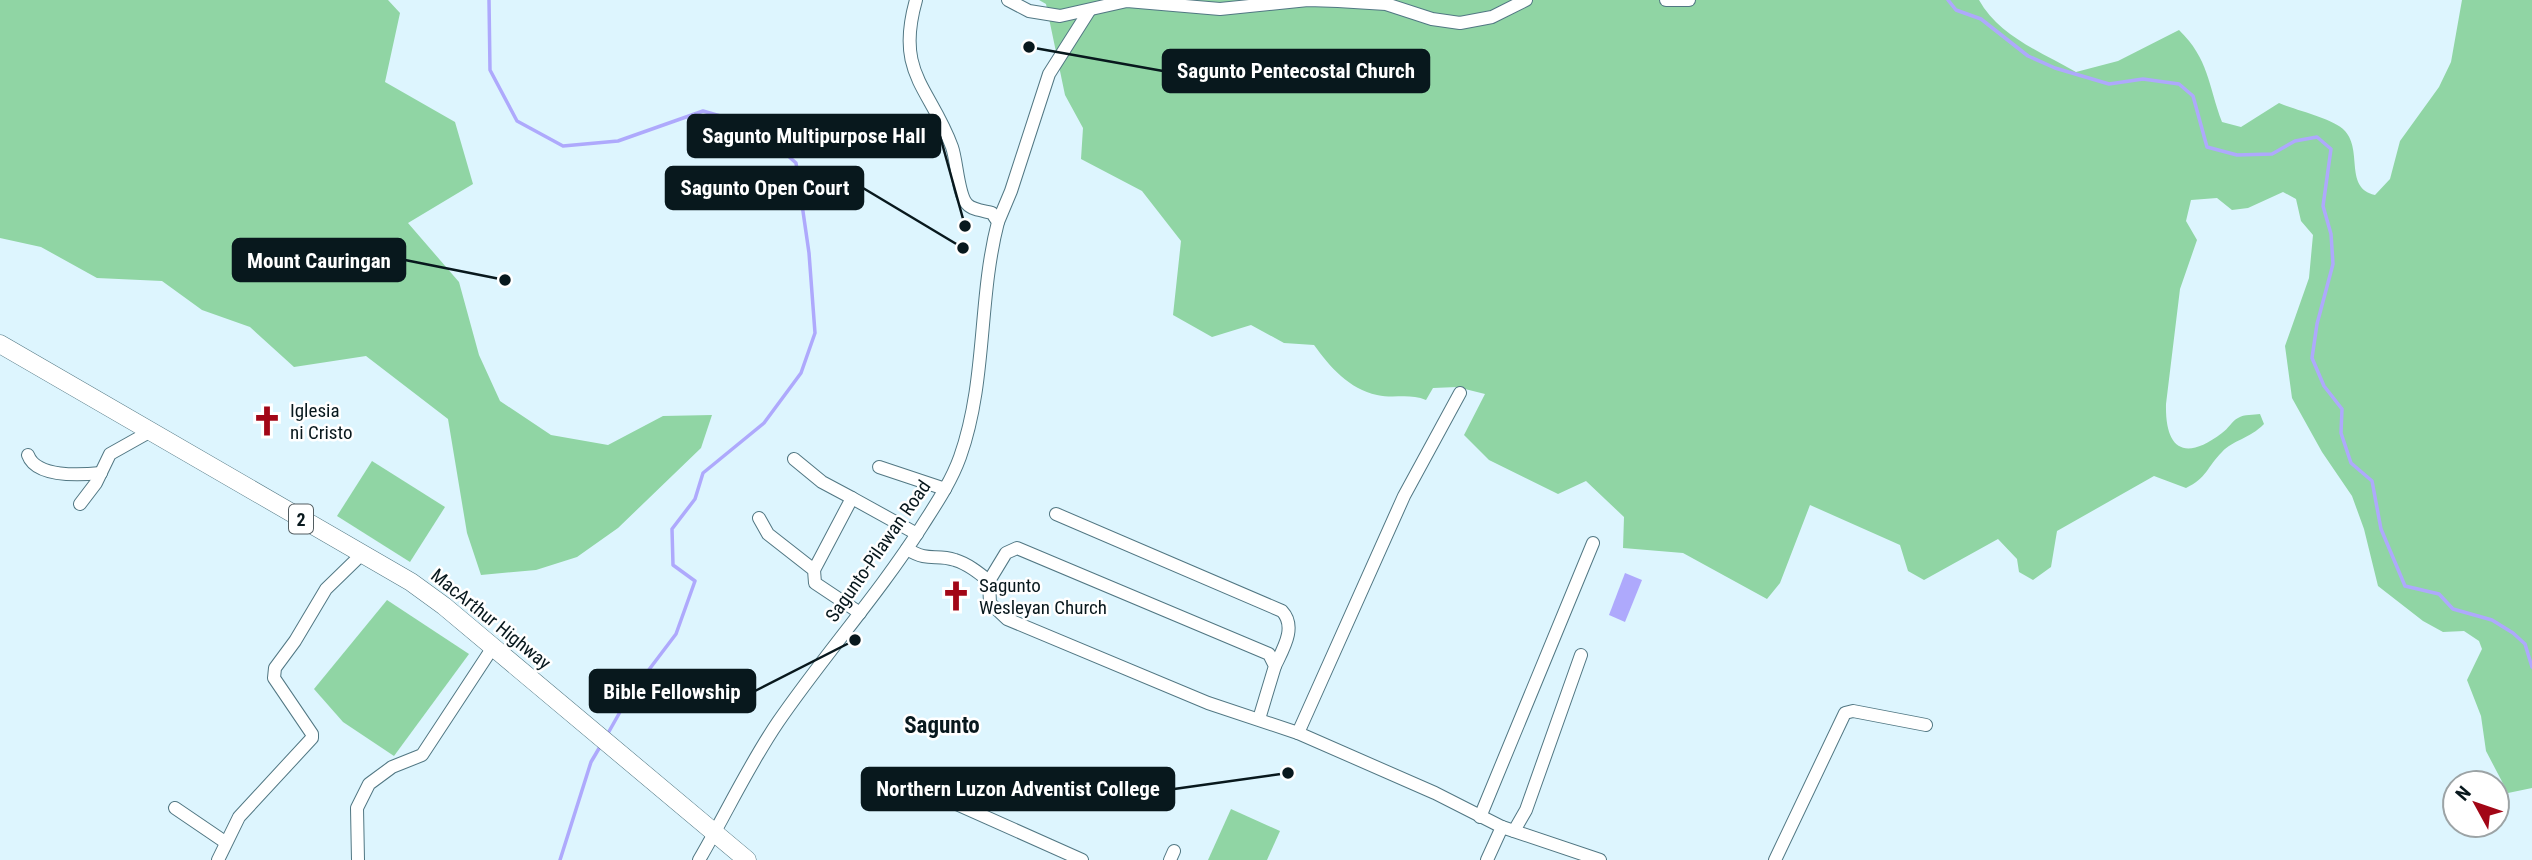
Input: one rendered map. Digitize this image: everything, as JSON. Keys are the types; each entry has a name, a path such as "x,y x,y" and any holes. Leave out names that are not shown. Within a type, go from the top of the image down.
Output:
{"highway":[{"name":"MacArthur Highway","path":"0,344 422,590 616,748 747,860"}],"street":[{"path":"916,0 910,53 919,84 953,149 964,200 970,207 995,216 998,222"},
{"path":"1008,0 1029,11 1054,16 1089,11 1127,1 1196,9 1308,0 1386,4 1460,23 1492,18 1526,0"},
{"path":"1666,0 1689,0"},
{"name":"Sagunto-Pilawan Road","path":"699,860 716,832 741,779 778,722 907,549 945,489 960,457 969,424 983,330 986,274 998,222 1011,191 1049,75 1089,11"},
{"path":"1298,733 1404,496 1460,393"},
{"path":"80,504 110,454 151,431"},
{"path":"28,455 33,465 41,468 75,474 101,473"},
{"path":"794,459 822,482 917,534"},
{"path":"879,467 945,489"},
{"path":"852,498 814,570 815,583 860,614"},
{"path":"1056,514 1282,611 1289,624 1289,633 1275,666 1259,719"},
{"path":"759,518 768,534 814,570"},
{"path":"1480,817 1593,543"},
{"path":"1275,666 1269,654 1017,548 1006,553 989,581 990,603 1007,619 1176,690 1298,733 1435,793 1508,829 1600,860"},
{"path":"907,549 921,558 956,560 989,581"},
{"path":"218,860 239,817 312,738 312,734 274,678 275,668 295,641 326,589 360,555"},
{"path":"358,860 355,822 361,796 369,784 392,767 422,755 494,647"},
{"path":"1487,860 1525,810 1581,655"},
{"path":"1775,860 1845,713 1853,711 1926,725"},
{"path":"923,789 1082,860"},
{"path":"175,808 225,842"}],"green space":[{"path":"0,0 388,0 400,13 385,82 455,122 473,184 408,223 459,282 479,355 500,401 551,435 608,445 663,416 712,415 701,448 618,528 577,557 536,570 481,575 467,533 448,419 366,356 294,367 250,327 202,310 162,281 97,278 41,247 0,238"},
{"path":"1039,0 1979,0 1987,13 2009,33 2076,72 2118,61 2179,30 2202,62 2222,122 2241,127 2279,103 2332,122 2345,131 2350,139 2360,185 2375,195 2390,179 2400,141 2439,87 2451,62 2462,0 2532,0 2532,788 2511,792 2511,769 2495,769 2486,751 2481,716 2467,680 2482,649 2479,641 2464,631 2443,632 2423,621 2378,586 2364,529 2352,496 2322,452 2292,398 2285,346 2309,278 2313,235 2301,221 2296,199 2283,192 2248,208 2232,210 2217,198 2191,200 2186,221 2197,240 2180,289 2166,404 2169,432 2173,441 2187,448 2209,442 2243,416 2260,414 2264,424 2226,448 2198,480 2186,488 2154,476 2057,531 2051,567 2033,580 2019,572 2017,559 1998,539 1924,580 1908,571 1900,545 1810,505 1780,583 1767,599 1683,553 1623,548 1624,517 1586,481 1558,494 1489,460 1464,435 1485,394 1457,387 1433,388 1426,400 1377,395 1349,382 1314,345 1284,343 1251,325 1212,337 1173,315 1181,241 1142,191 1081,159 1083,128 1065,95 1046,4"},
{"path":"372,461 445,507 410,562 337,516"},
{"path":"387,600 469,654 394,756 343,722 314,689"},
{"path":"1231,809 1280,831 1267,860 1208,860"}],"shaded area":[{"path":"1625,573 1642,580 1625,622 1609,615"}],"waterway":[{"path":"489,0 490,70 517,121 563,146 618,141 703,111 755,126 796,163 809,253 815,333 801,373 764,423 703,473 695,499 672,529 673,565 695,581 676,634 629,696 607,735"},
{"path":"1948,0 1956,10 1981,19 2028,56 2055,68 2109,84 2143,79 2179,84 2193,96 2207,147 2237,155 2272,154 2295,141 2317,137 2331,149 2323,206 2331,234 2333,264 2317,324 2312,358 2324,386 2342,409 2341,433 2351,463 2372,481 2381,529 2405,586 2439,594 2453,609 2492,620 2513,633 2525,644 2532,667"},
{"path":"560,860 591,762 601,745"}],"place":[{"name":"Sagunto Pentecostal Church","path":"1029,47"},
{"name":"Sagunto Multipurpose Hall","path":"965,226"},
{"name":"Sagunto Open Court","path":"963,248"},
{"name":"Mount Cauringan","path":"505,280"},
{"name":"Iglesia ni Cristo","path":"267,421"},
{"name":"Sagunto Wesleyan Church","path":"956,596"},
{"name":"Bible Fellowship","path":"855,640"},
{"name":"Northern Luzon Adventist College","path":"1288,773"}],"district":[{"name":"Sagunto","path":"942,725"}]}
